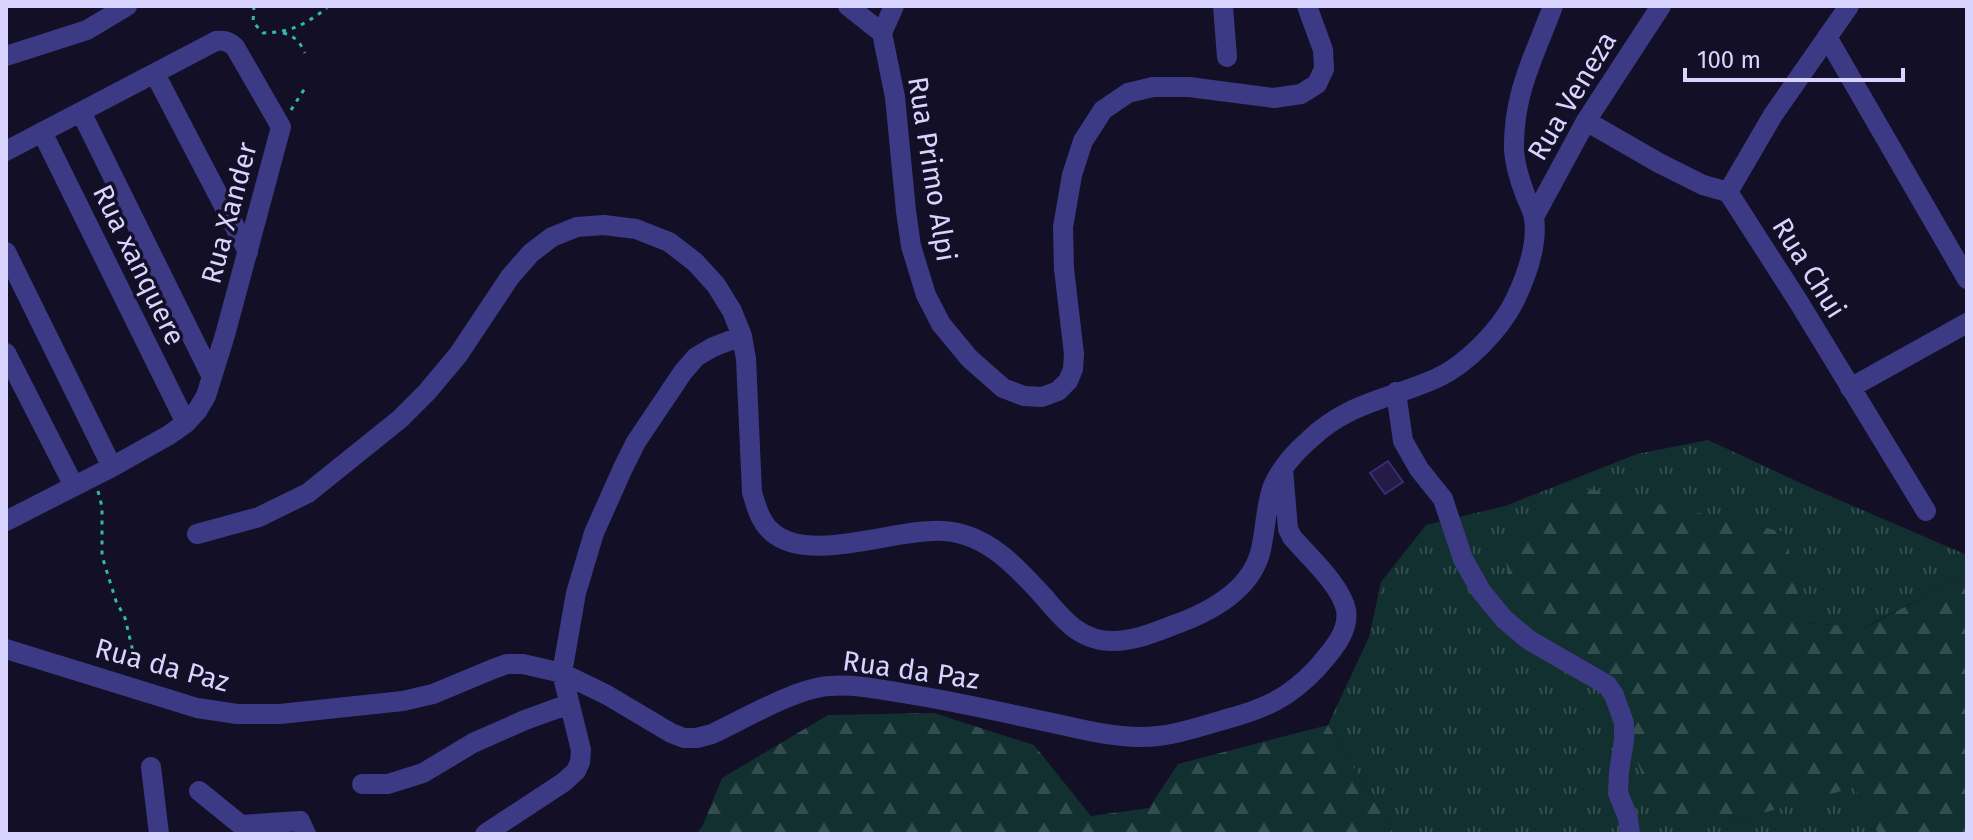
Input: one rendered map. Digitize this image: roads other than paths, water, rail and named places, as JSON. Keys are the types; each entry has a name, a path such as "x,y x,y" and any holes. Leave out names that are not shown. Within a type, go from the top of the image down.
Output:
{"street":[{"path":"6,56 87,30 127,6"},
{"path":"848,6 882,33 894,6"},
{"path":"1223,6 1227,57"},
{"name":"Rua Primo Alpi","path":"882,33 895,97 911,246 926,295 941,324 969,358 1003,388 1024,396 1042,397 1058,391 1068,381 1073,369 1063,227 1072,175 1083,141 1103,110 1128,93 1153,87 1189,87 1274,98 1301,94 1317,84 1324,69 1323,50 1307,6"},
{"path":"197,534 259,517 308,493 400,419 427,392 458,355 510,277 531,253 552,237 577,227 604,225 636,229 669,242 695,262 716,285 732,311 742,336 749,392 752,492 757,512 770,531 786,542 810,547 930,530 952,531 975,538 997,551 1066,622 1089,637 1111,641 1138,638 1192,618 1232,595 1246,582 1262,549 1273,488 1293,455 1327,423 1358,407 1439,377 1456,366 1479,346 1514,303 1533,249 1534,217 1521,185 1514,154 1515,117 1523,80 1553,6"},
{"name":"Rua Veneza","path":"1534,217 1586,121 1661,6"},
{"path":"1586,121 1659,163 1703,185 1728,192 1773,115 1849,6"},
{"path":"1827,37 1967,279"},
{"name":"Rua Xander","path":"6,151 216,41 229,42 235,47 281,127 212,377 197,411 169,435 6,521"},
{"path":"155,74 248,252"},
{"path":"81,112 212,377"},
{"name":"Rua xanquere","path":"42,132 186,423"},
{"name":"Rua Chui","path":"1728,192 1926,511"},
{"path":"6,252 112,467"},
{"path":"1850,388 1967,323"},
{"path":"485,834 576,771 581,750 562,673 576,593 604,507 636,442 683,372 696,357 742,336"},
{"path":"6,353 83,481"},
{"path":"1396,392 1403,441 1419,469 1443,499 1463,559 1481,591 1504,619 1529,640 1607,685 1614,695 1624,723 1618,793 1628,818 1630,834"},
{"name":"Rua da Paz","path":"6,649 197,708 237,714 280,714 403,701 433,694 507,664 523,664 562,673 684,738 712,734 801,692 826,686 856,686 946,700 1108,735 1142,737 1177,733 1248,713 1277,701 1301,685 1334,649 1343,629 1346,612 1340,596 1288,529 1283,469"},
{"path":"362,784 388,784 423,773 473,743 569,704"},
{"path":"151,767 159,834"},
{"path":"199,791 241,825 300,821 306,834"}]}
